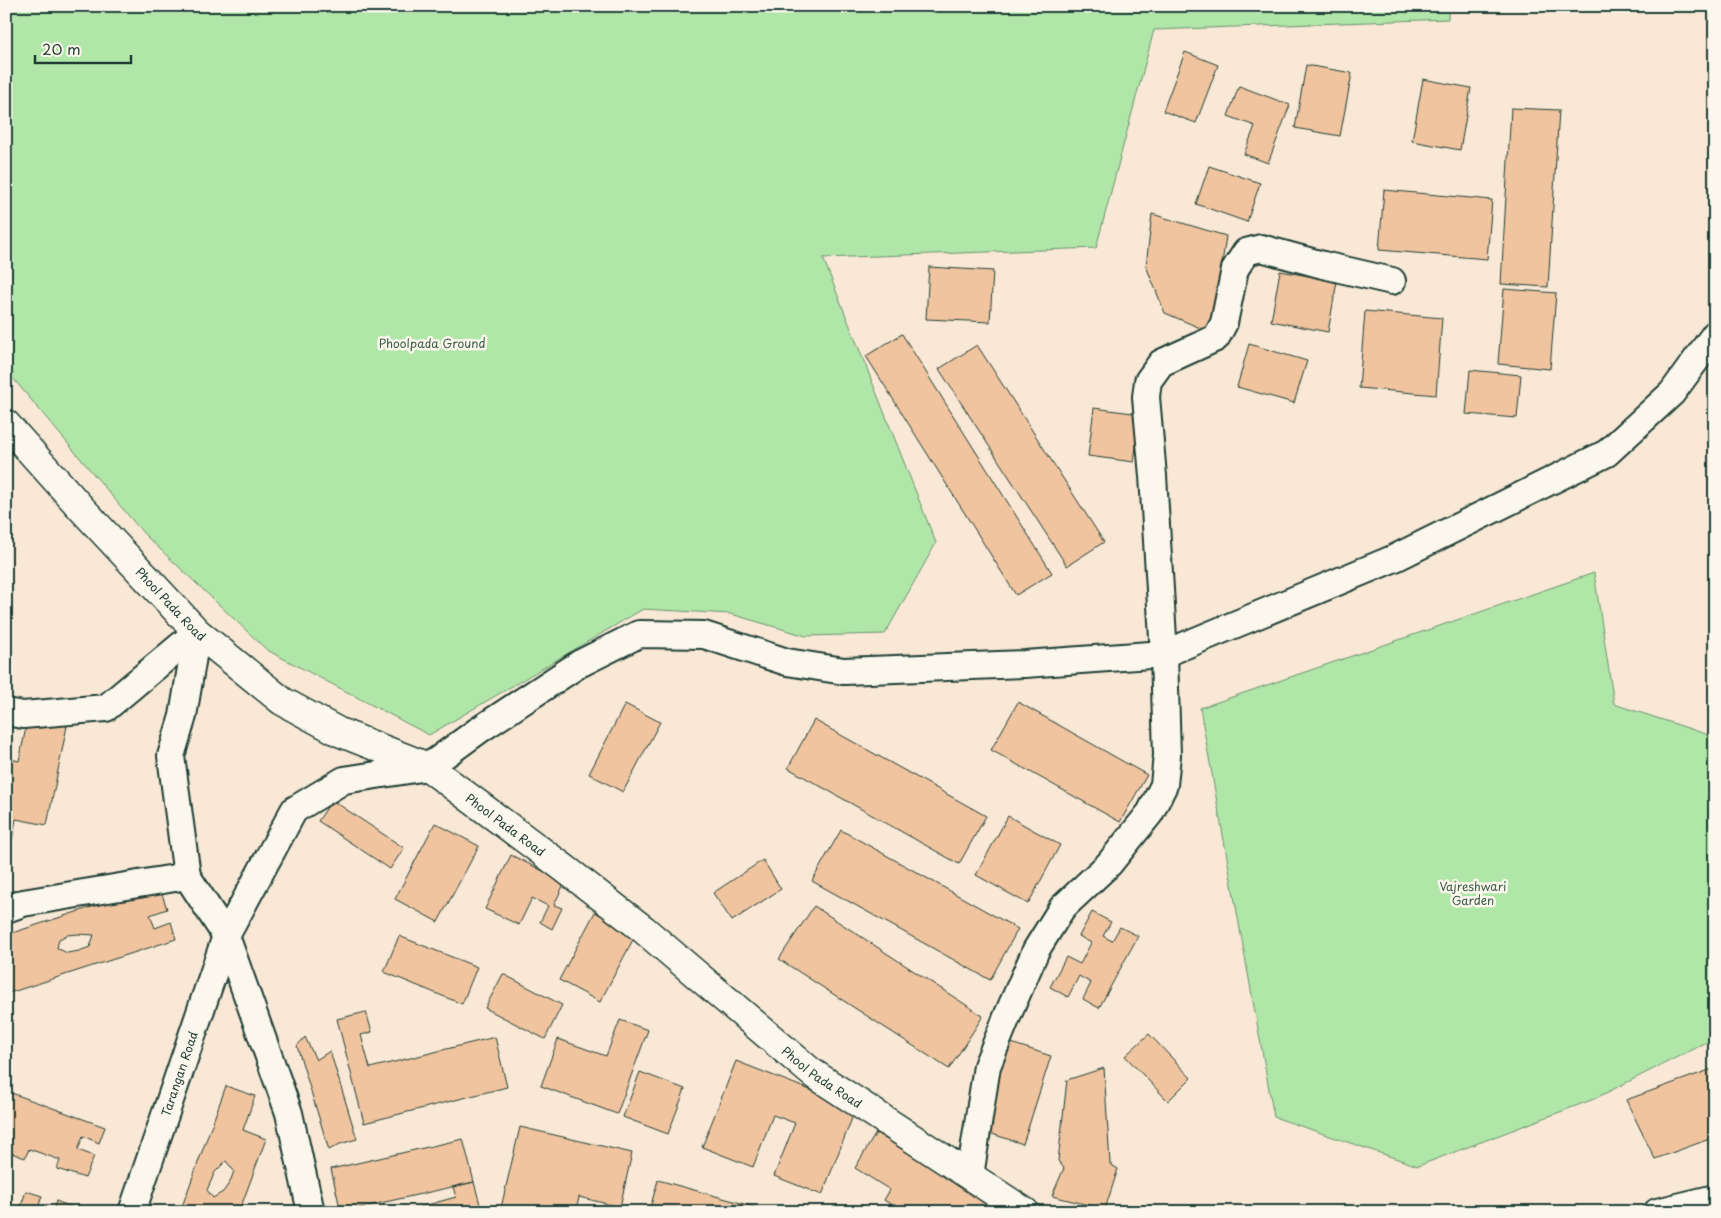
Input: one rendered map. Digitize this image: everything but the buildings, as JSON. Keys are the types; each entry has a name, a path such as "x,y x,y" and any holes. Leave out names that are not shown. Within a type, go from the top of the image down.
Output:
{"street":[{"path":"970,1176 987,1066 1036,950 1062,908 1110,864 1150,813 1164,785 1167,755 1163,628 1146,397 1148,381 1161,363 1216,338 1224,323 1235,269 1246,252 1261,248 1392,281"},
{"path":"428,767 479,730 579,664 639,634 704,634 787,662 844,671 1025,664 1164,654 1395,558 1607,453 1672,393 1715,334"},
{"name":"Phool Pada Road","path":"6,424 82,509 197,632 282,701 339,732 428,767 643,929 811,1072 1025,1212"},
{"path":"6,712 23,715 106,708 197,632"},
{"path":"197,632 183,716 171,756 187,876 226,936 288,1113 311,1212"},
{"name":"Tarangan Road","path":"132,1212 226,936 294,810 344,780 428,767"},
{"path":"6,909 23,903 187,876"},
{"path":"1657,1212 1715,1198"}],"green space":[{"name":"Phoolpada Ground","path":"6,6 1448,6 1448,19 1154,30 1096,248 823,258 936,543 885,634 806,636 731,614 643,609 429,735 267,650 144,534 6,370"},
{"name":"Vajreshwari Garden","path":"1594,573 1614,704 1715,737 1715,1038 1594,1099 1418,1166 1274,1117 1200,708"}]}
